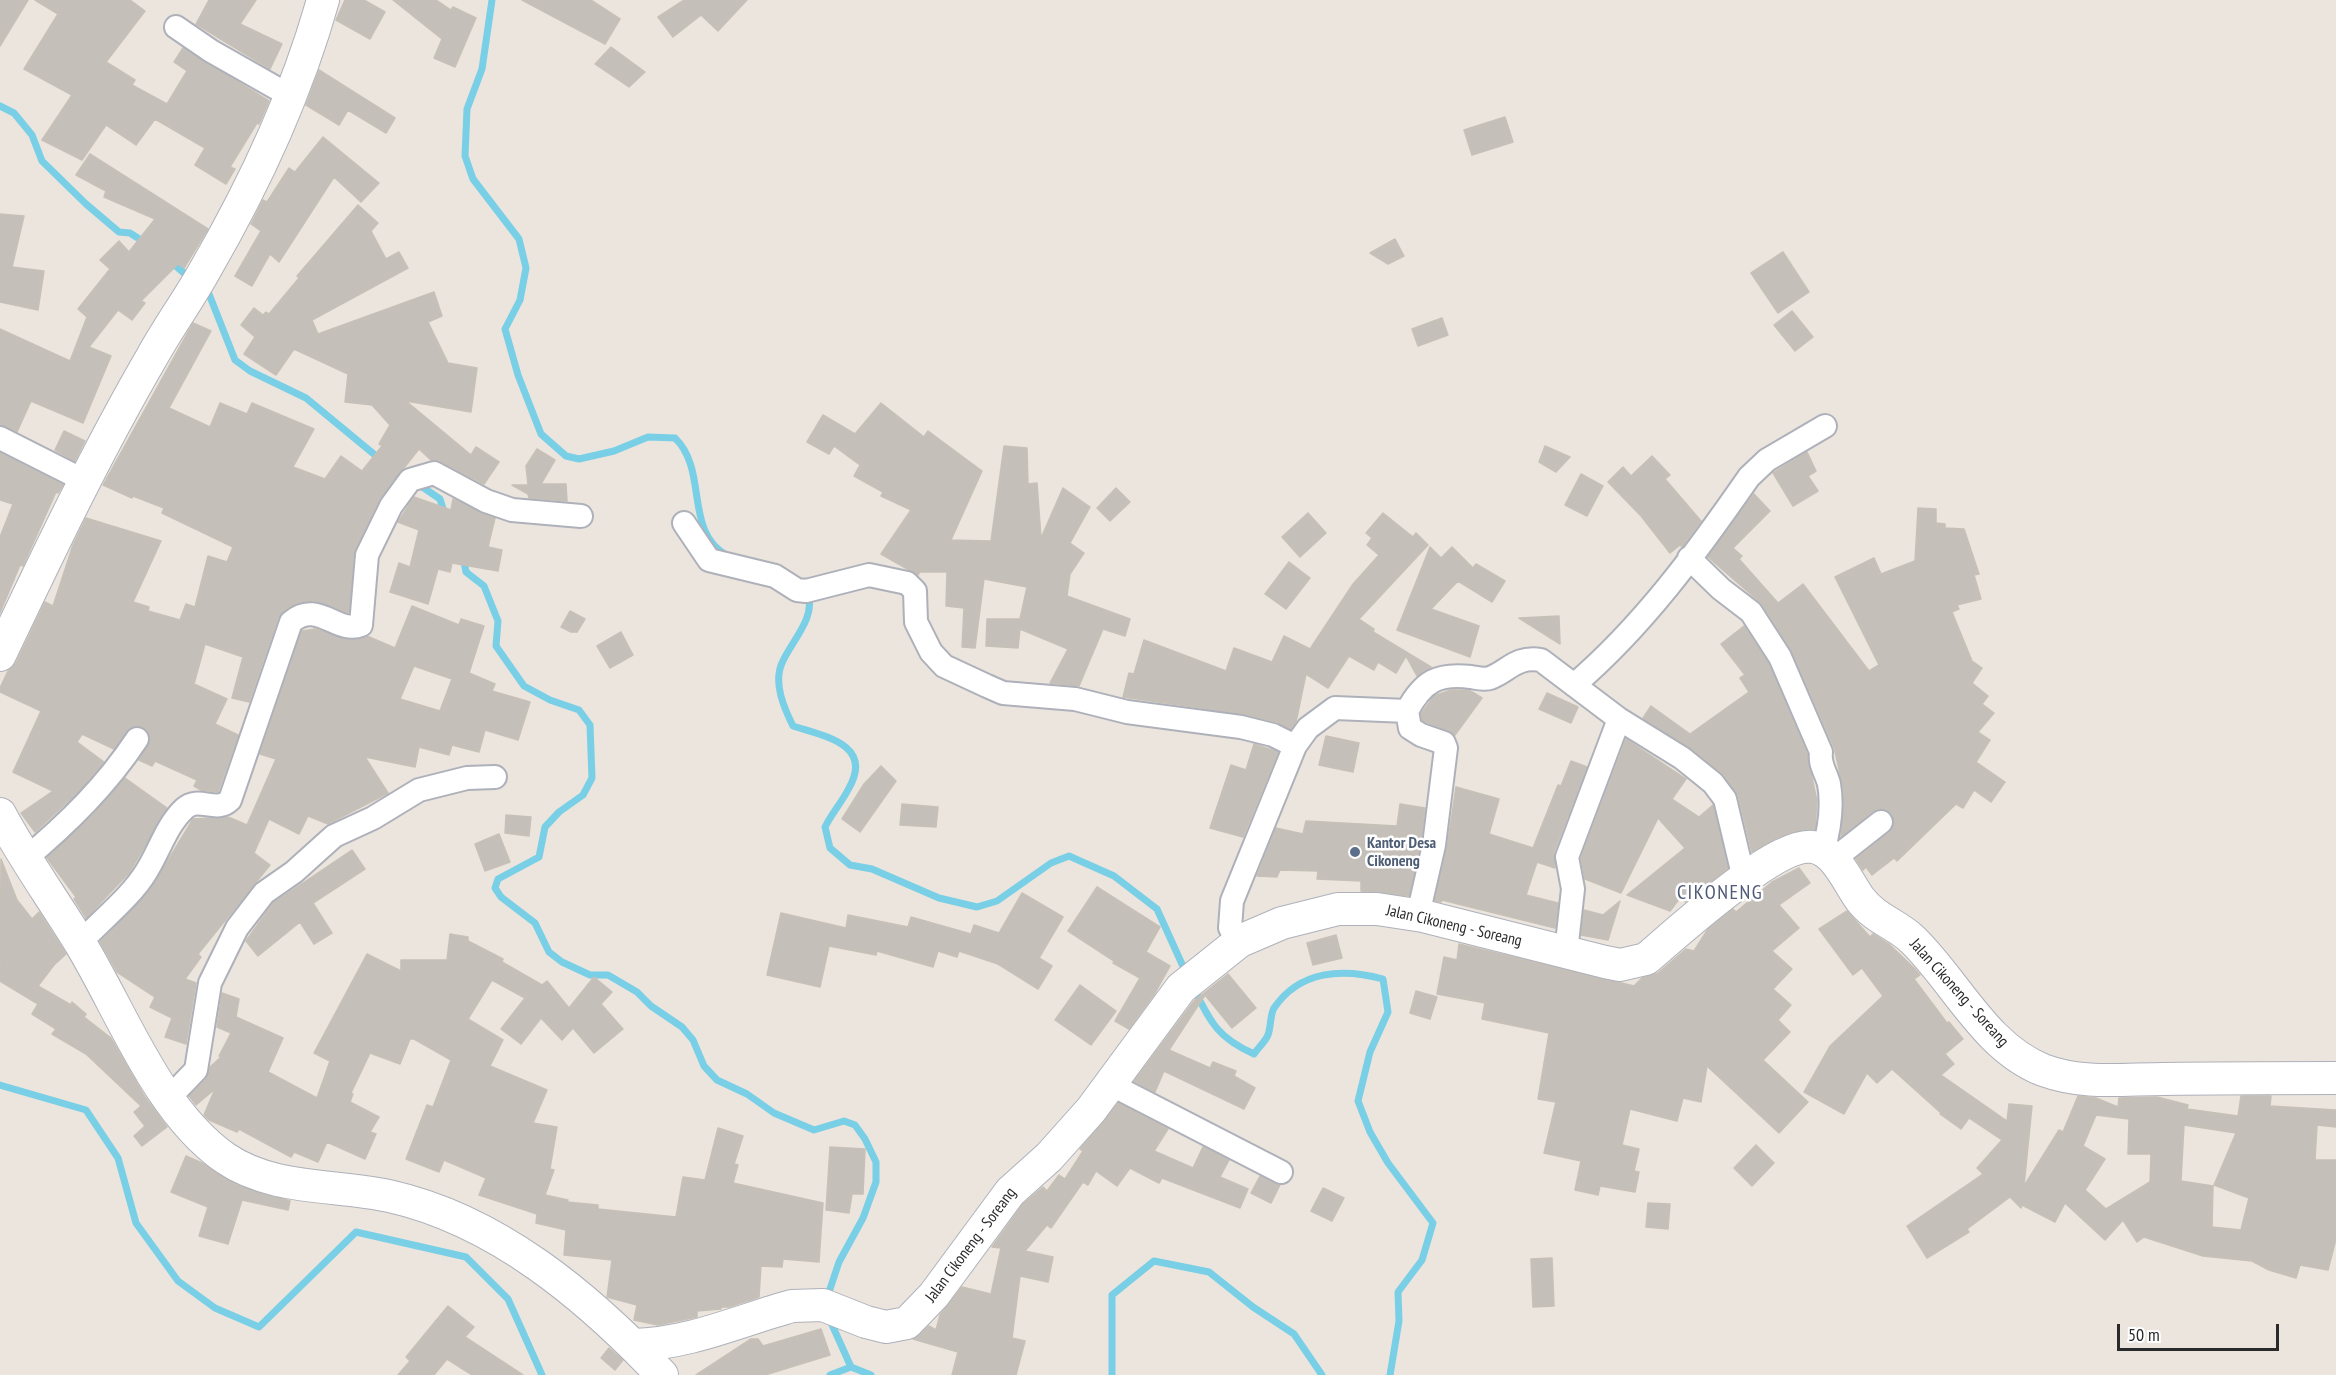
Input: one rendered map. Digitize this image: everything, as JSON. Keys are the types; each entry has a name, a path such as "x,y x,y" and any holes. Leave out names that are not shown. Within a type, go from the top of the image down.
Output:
{"street":[{"path":"0,655 83,480 153,354 205,272 261,168 292,98 323,0"},
{"path":"176,27 211,51 292,98"},
{"path":"1574,685 1608,656 1659,600 1749,477 1767,460 1825,426"},
{"path":"0,438 83,480"},
{"path":"80,943 145,875 160,843 183,810 194,803 215,807 230,800 287,628 291,622 299,616 311,614 348,626 360,625 368,555 391,506 410,480 434,473 486,501 512,510 581,516"},
{"path":"684,523 709,560 775,576 796,590 806,591 869,575 907,583 915,591 916,622 931,652 944,666 1003,693 1075,699 1127,712 1241,727 1273,735 1295,746"},
{"path":"1689,558 1721,589 1751,612 1780,657 1821,752 1821,767 1826,774 1830,788 1828,855 1881,822"},
{"path":"1418,915 1434,845 1446,748 1444,743 1420,735 1410,728 1407,711 1428,682 1448,676 1487,679 1502,669 1526,660 1541,660 1619,719 1682,758 1713,783 1725,799 1744,879"},
{"path":"1240,941 1230,928 1232,901 1295,746 1308,728 1335,708 1407,711"},
{"path":"1566,952 1573,889 1568,857 1619,719"},
{"path":"24,860 62,828 97,793 137,739"},
{"path":"167,1096 196,1070 210,983 240,922 264,893 294,872 334,836 373,818 419,790 467,778 495,777"},
{"path":"0,814 24,860 80,943 167,1096 208,1144 245,1169 314,1187 353,1189 390,1197 449,1214 480,1230 543,1269 633,1345 662,1375"},
{"name":"Jalan Cikoneng - Soreang","path":"633,1345 661,1345 687,1339 775,1310 809,1304 823,1305 866,1322 886,1326 907,1323 934,1295 1010,1192 1049,1157 1091,1110 1181,988 1206,965 1240,941 1305,915 1338,909 1377,909 1418,915 1620,964 1646,959 1744,879 1787,852 1813,847 1828,855 1862,901 1881,920 1911,937 1937,964 2001,1045 2043,1070 2097,1082 2142,1079 2336,1078"},
{"path":"1110,1084 1281,1172"}],"building":[{"path":"0,0 28,0 0,46"},
{"path":"35,0 130,0 145,11 106,62 135,80 132,85 167,104 187,71 174,62 183,48 269,101 259,124 257,123 230,167 235,169 226,184 195,165 205,148 155,119 136,145 106,125 82,160 42,140 72,95 24,69 58,14"},
{"path":"209,0 256,0 240,24 282,44 270,69 196,24"},
{"path":"345,0 364,0 385,12 370,39 336,20"},
{"path":"393,0 436,0 451,10 453,7 476,18 455,67 434,58 442,39"},
{"path":"522,0 591,0 620,19 605,44"},
{"path":"684,0 747,0 718,31 701,15 673,37 658,17"},
{"path":"611,47 645,72 629,87 595,64"},
{"path":"319,70 395,118 386,133 348,110 339,125 306,105"},
{"path":"1505,117 1513,142 1472,155 1464,130"},
{"path":"323,137 379,183 361,202 334,177 279,262 270,254 252,286 235,276 261,231 251,224 263,200 267,202 289,168 295,172"},
{"path":"90,154 208,229 184,268 178,264 141,301 145,303 132,320 118,310 89,347 111,356 83,423 31,401 17,432 0,425 0,329 70,361 87,317 78,309 110,269 100,260 119,241 129,252 155,219 104,197 106,191 76,175"},
{"path":"358,205 378,223 371,231 386,259 399,252 408,268 312,320 318,334 434,292 442,316 428,322 448,363 477,368 471,412 406,401 471,455 476,447 499,462 484,484 440,461 431,460 419,449 380,498 355,549 349,613 312,601 298,603 283,611 278,618 249,702 232,698 243,657 205,644 194,684 227,699 215,724 238,735 218,792 201,790 194,786 197,780 155,761 152,766 139,760 150,741 144,728 131,727 114,749 82,734 77,742 104,762 76,794 35,832 21,813 53,791 13,772 41,711 0,692 0,688 8,671 16,663 45,602 53,606 73,545 86,518 161,541 133,602 149,607 148,611 180,620 186,604 195,607 208,556 227,562 233,547 162,513 164,508 133,496 132,498 103,485 193,323 211,331 169,408 210,427 220,403 247,414 252,403 314,429 293,467 325,479 341,456 362,471 382,446 379,444 390,425 372,405 345,402 348,374 294,349 276,375 244,354 255,337 241,325 254,308 263,315 266,312 269,314 299,278 297,276"},
{"path":"0,214 24,216 12,267 44,271 38,310 0,302"},
{"path":"1395,239 1404,256 1388,264 1370,253"},
{"path":"1783,252 1809,292 1778,313 1751,273"},
{"path":"1792,311 1813,337 1795,351 1774,325"},
{"path":"1442,318 1448,335 1418,346 1412,329"},
{"path":"881,403 924,437 928,431 982,471 951,540 991,541 1004,446 1027,448 1028,484 1037,483 1041,538 1063,488 1090,507 1070,543 1084,553 1070,574 1067,596 1130,619 1125,636 1103,629 1079,686 1050,683 1068,649 1020,629 1018,648 986,646 987,619 1020,619 1027,587 984,579 975,648 962,647 964,608 946,606 947,572 920,572 918,575 881,554 911,510 881,496 883,492 854,476 860,465 834,446 829,454 807,442 823,415 855,434"},
{"path":"64,431 85,441 75,461 55,450"},
{"path":"1545,446 1570,457 1556,472 1539,462"},
{"path":"537,449 555,460 541,484 566,484 567,501 529,498 528,494 512,485 528,485 526,466"},
{"path":"1807,452 1816,471 1808,476 1818,491 1793,506 1773,473"},
{"path":"0,453 63,485 58,493 56,492 23,566 20,565 0,613 0,537 13,504 0,500"},
{"path":"1652,456 1670,475 1665,479 1701,521 1682,547 1680,545 1670,553 1641,516 1608,482 1623,467 1631,476"},
{"path":"1581,474 1603,486 1587,516 1565,505"},
{"path":"1116,488 1130,502 1110,521 1097,508"},
{"path":"1754,494 1770,511 1733,548 1742,556 1739,559 1778,603 1803,584 1869,671 1879,665 1835,577 1874,558 1881,574 1915,561 1918,508 1936,509 1936,523 1945,524 1945,528 1964,529 1979,574 1974,575 1981,599 1957,605 1959,609 1952,612 1972,661 1982,668 1972,683 1988,696 1982,704 1994,713 1978,732 1990,740 1976,762 2005,782 1991,802 1974,790 1963,808 1956,804 1897,861 1894,858 1872,875 1866,867 1863,870 1856,859 1890,832 1894,821 1892,814 1885,809 1873,811 1841,837 1844,792 1834,747 1792,651 1762,604 1708,557"},
{"path":"414,497 451,510 453,499 495,518 488,547 502,550 498,571 452,563 450,572 438,569 428,604 390,592 399,563 410,567 419,530 398,522"},
{"path":"1308,513 1326,533 1300,557 1282,537"},
{"path":"1383,513 1413,537 1416,533 1428,545 1359,619 1374,629 1373,632 1431,667 1417,676 1406,656 1396,673 1378,662 1374,670 1349,656 1328,688 1306,674 1296,722 1291,729 1277,722 1243,714 1123,697 1129,673 1134,674 1144,640 1226,671 1234,648 1272,662 1284,636 1310,649 1353,584 1379,555 1367,545 1372,538 1366,533"},
{"path":"1430,547 1441,558 1452,547 1473,568 1476,564 1505,581 1492,602 1458,581 1431,609 1479,626 1470,657 1397,630"},
{"path":"1289,562 1310,578 1286,609 1265,594"},
{"path":"412,606 459,625 461,619 484,626 469,673 495,684 492,691 530,702 518,740 485,730 479,752 452,745 449,755 419,747 415,767 365,757 388,793 328,824 308,816 299,834 269,819 254,853 270,865 198,954 201,957 185,979 196,983 186,1044 165,1037 172,1018 150,1007 155,997 117,972 100,942 150,890 193,819 228,817 247,825 276,759 260,754 302,631 315,629 350,640 367,636 395,648","holes":["414,666 452,679 440,711 400,699"]},
{"path":"570,611 585,619 577,632 561,627"},
{"path":"1559,616 1560,644 1519,618"},
{"path":"1744,626 1768,663 1807,754 1817,801 1815,829 1789,833 1752,852 1738,795 1724,775 1689,747 1643,718 1651,706 1690,734 1749,692 1740,678 1745,675 1721,644"},
{"path":"621,632 633,655 610,668 597,646"},
{"path":"1451,690 1469,690 1482,698 1455,735 1422,720 1421,714 1434,696"},
{"path":"1547,693 1578,707 1571,723 1539,709"},
{"path":"1326,736 1359,743 1353,772 1319,765"},
{"path":"1626,739 1686,779 1672,799 1699,817 1713,805 1728,869 1685,902 1680,898 1670,911 1627,895 1685,848 1658,818 1621,893 1585,879 1581,858"},
{"path":"1254,744 1278,752 1243,837 1210,828 1231,765 1246,770"},
{"path":"1571,761 1587,767 1554,852 1555,868 1537,862 1526,895 1558,903 1555,928 1442,900 1441,902 1435,901 1447,848 1456,787 1499,799 1489,834 1533,848 1558,785 1561,786"},
{"path":"881,766 896,781 860,832 842,819 864,784"},
{"path":"125,778 167,808 129,873 86,918 74,899 76,897 47,858 95,813"},
{"path":"902,804 938,807 936,827 900,825"},
{"path":"1400,804 1425,808 1421,843 1409,896 1361,891 1361,881 1317,879 1318,871 1280,870 1277,877 1257,876 1276,828 1303,834 1306,821 1397,826"},
{"path":"506,815 531,817 529,836 505,833"},
{"path":"499,834 510,862 485,871 475,844"},
{"path":"352,850 365,869 313,903 332,933 314,944 300,922 258,956 246,941 273,903"},
{"path":"1,859 17,900 32,919 39,912 66,954 38,986 71,1005 72,1002 86,1014 84,1017 111,1038 145,1097 167,1127 142,1146 134,1136 145,1126 134,1112 141,1106 86,1054 52,1034 56,1029 32,1014 38,1004 0,981"},
{"path":"1799,868 1810,883 1779,905 1799,928 1772,951 1792,969 1773,989 1791,1005 1778,1020 1790,1032 1763,1060 1808,1102 1779,1133 1707,1066 1701,1102 1683,1098 1677,1121 1630,1109 1622,1145 1639,1149 1634,1171 1639,1172 1635,1192 1600,1186 1598,1195 1575,1190 1581,1161 1544,1153 1556,1102 1538,1099 1549,1033 1482,1019 1485,1003 1437,994 1444,957 1457,960 1459,944 1634,986 1642,978 1658,973 1686,949 1694,951 1708,929 1733,909 1736,912 1772,882"},
{"path":"1097,887 1160,927 1146,952 1170,966 1155,993 1129,1029 1115,1021 1140,978 1113,963 1114,961 1068,931"},
{"path":"1022,893 1063,917 1039,958 1052,966 1038,989 998,964 959,951 957,957 938,951 933,967 877,951 876,955 829,946 820,987 767,975 781,913 846,928 848,915 908,927 911,917 971,934 974,925 999,933"},
{"path":"1620,901 1608,940 1581,935 1584,910 1603,915"},
{"path":"1847,911 1870,937 1873,934 1890,945 1915,969 1920,975 1914,979 1947,1023 1949,1022 1963,1039 1945,1054 1954,1064 1941,1075 2007,1121 2009,1104 2032,1106 2024,1186 2059,1130 2063,1132 2078,1096 2096,1098 2118,1107 2119,1098 2157,1097 2188,1105 2187,1109 2238,1116 2241,1096 2271,1096 2270,1106 2336,1110 2336,1127 2317,1125 2315,1160 2336,1160 2336,1239 2328,1270 2300,1265 2296,1278 2269,1270 2252,1261 2203,1256 2144,1237 2137,1242 2123,1220 2105,1240 2065,1203 2055,1222 2022,1205 2021,1208 2010,1197 1967,1229 1969,1232 1927,1258 1907,1226 1983,1174 1977,1168 2002,1140 1969,1118 1961,1129 1940,1114 1892,1069 1877,1083 1867,1073 1844,1114 1804,1092 1830,1046 1883,996 1862,968 1853,975 1819,929","holes":["2096,1115 2129,1119 2128,1154 2151,1154 2150,1182 2106,1209 2085,1190 2105,1159 2083,1146","2184,1125 2236,1133 2214,1185 2249,1198 2241,1230 2212,1227 2213,1186 2181,1181"]},
{"path":"450,934 468,937 468,941 503,959 502,962 542,985 547,981 569,1008 594,977 612,992 601,1004 623,1029 594,1053 573,1028 562,1040 541,1018 521,1044 501,1029 525,998 492,980 468,1019 503,1040 490,1066 547,1090 533,1123 557,1127 550,1169 554,1170 545,1195 568,1200 567,1202 598,1205 598,1209 676,1217 683,1177 705,1180 718,1128 743,1136 734,1164 738,1165 733,1183 823,1203 819,1262 783,1259 782,1267 761,1266 759,1297 729,1307 697,1311 697,1317 658,1325 634,1320 637,1305 607,1297 612,1260 564,1255 566,1230 536,1223 537,1214 479,1195 486,1178 444,1160 439,1172 406,1159 427,1105 433,1107 451,1060 414,1039 410,1039 400,1064 370,1053 351,1093 353,1094 350,1102 379,1117 370,1132 376,1134 365,1159 327,1142 318,1162 294,1152 291,1157 239,1129 237,1132 209,1120 204,1115 215,1089 196,1105 189,1096 206,1079 210,1067 221,1057 219,1056 231,1033 217,1027 222,993 239,999 236,1017 283,1038 268,1072 317,1098 330,1061 314,1053 367,954 401,971 401,960 447,960"},
{"path":"1336,935 1342,958 1313,965 1307,943"},
{"path":"1228,974 1256,1008 1232,1028 1205,995 1169,1050 1210,1068 1213,1062 1236,1071 1234,1076 1255,1088 1244,1109 1164,1071 1155,1092 1134,1081 1194,1001"},
{"path":"1080,985 1116,1011 1091,1045 1055,1020"},
{"path":"1416,991 1437,997 1430,1019 1410,1013"},
{"path":"1118,1103 1168,1129 1154,1151 1193,1168 1203,1147 1229,1160 1220,1177 1248,1189 1240,1208 1162,1178 1159,1183 1130,1168 1117,1186 1096,1171 1088,1185 1083,1182 1051,1228 1047,1225 1025,1251 1053,1257 1048,1282 1020,1276 1012,1338 1025,1341 1016,1375 952,1375 958,1352 913,1339 929,1326 936,1330 940,1315 962,1287 991,1294 1001,1248 992,1247 1023,1204 1043,1187 1047,1191 1059,1175 1065,1179 1083,1151 1080,1149"},
{"path":"1756,1145 1774,1163 1752,1186 1734,1168"},
{"path":"830,1147 865,1149 863,1194 852,1194 849,1213 826,1210"},
{"path":"186,1156 202,1163 237,1185 290,1201 288,1210 242,1200 228,1244 199,1236 208,1207 171,1192"},
{"path":"1260,1176 1280,1185 1271,1203 1251,1193"},
{"path":"1323,1188 1344,1198 1332,1221 1311,1211"},
{"path":"1648,1203 1670,1204 1668,1229 1646,1227"},
{"path":"1552,1258 1554,1306 1533,1307 1531,1259"},
{"path":"448,1306 474,1327 465,1337 523,1375 472,1375 447,1359 434,1375 398,1375 410,1361 406,1357"},
{"path":"821,1329 830,1355 765,1375 696,1375 751,1339 758,1339 763,1346"},
{"path":"609,1348 623,1360 615,1370 601,1358"}],"waterway":[{"path":"492,0 482,69 467,109 465,156 473,179 519,239 526,268 520,300 505,329 518,375 541,434 566,456 579,459 614,451 648,437 675,438 685,452 691,467 700,517 706,532 714,545 728,556"},
{"path":"0,106 14,113 32,135 42,161 86,204 119,232 130,233 147,244"},
{"path":"170,261 191,279"},
{"path":"202,288 209,294 235,360 250,371 306,398 381,460"},
{"path":"418,484 440,499 445,515"},
{"path":"463,557 466,572 484,586 498,621 496,646 524,686 550,700 579,710 590,725 592,778 583,795 559,812 545,827 539,857 498,879 495,888 501,897 535,923 549,952 562,962 590,975 608,975 637,992 651,1006 682,1027 693,1040 704,1066 717,1080 747,1094 774,1113 814,1130 844,1121 855,1125 876,1162 876,1182 863,1218 839,1262 827,1298"},
{"path":"808,595 810,604 808,613 782,663 779,687 793,726 842,744 855,761 855,773 849,788 825,827 830,848 850,865 872,869 939,898 977,907 997,901 1051,863 1069,856 1114,876 1157,909 1186,973"},
{"path":"1194,989 1217,1028 1232,1042 1254,1054 1268,1035 1274,1008 1296,986 1309,979 1338,973 1383,979 1388,1012 1370,1052 1358,1101 1370,1132 1388,1163 1433,1223 1422,1260 1398,1292 1399,1321 1390,1375"},
{"path":"0,1085 86,1110 118,1158 136,1223 178,1281 215,1308 259,1327 356,1232 466,1257 508,1299 542,1375"},
{"path":"1112,1375 1112,1295 1154,1261 1209,1272 1253,1307 1294,1334 1322,1375"},
{"path":"829,1318 851,1367"},
{"path":"830,1375 851,1367 871,1375"}],"place":[{"name":"Kantor Desa Cikoneng","path":"1355,852"}],"district":[{"name":"CIKONENG","path":"1720,893"}]}
